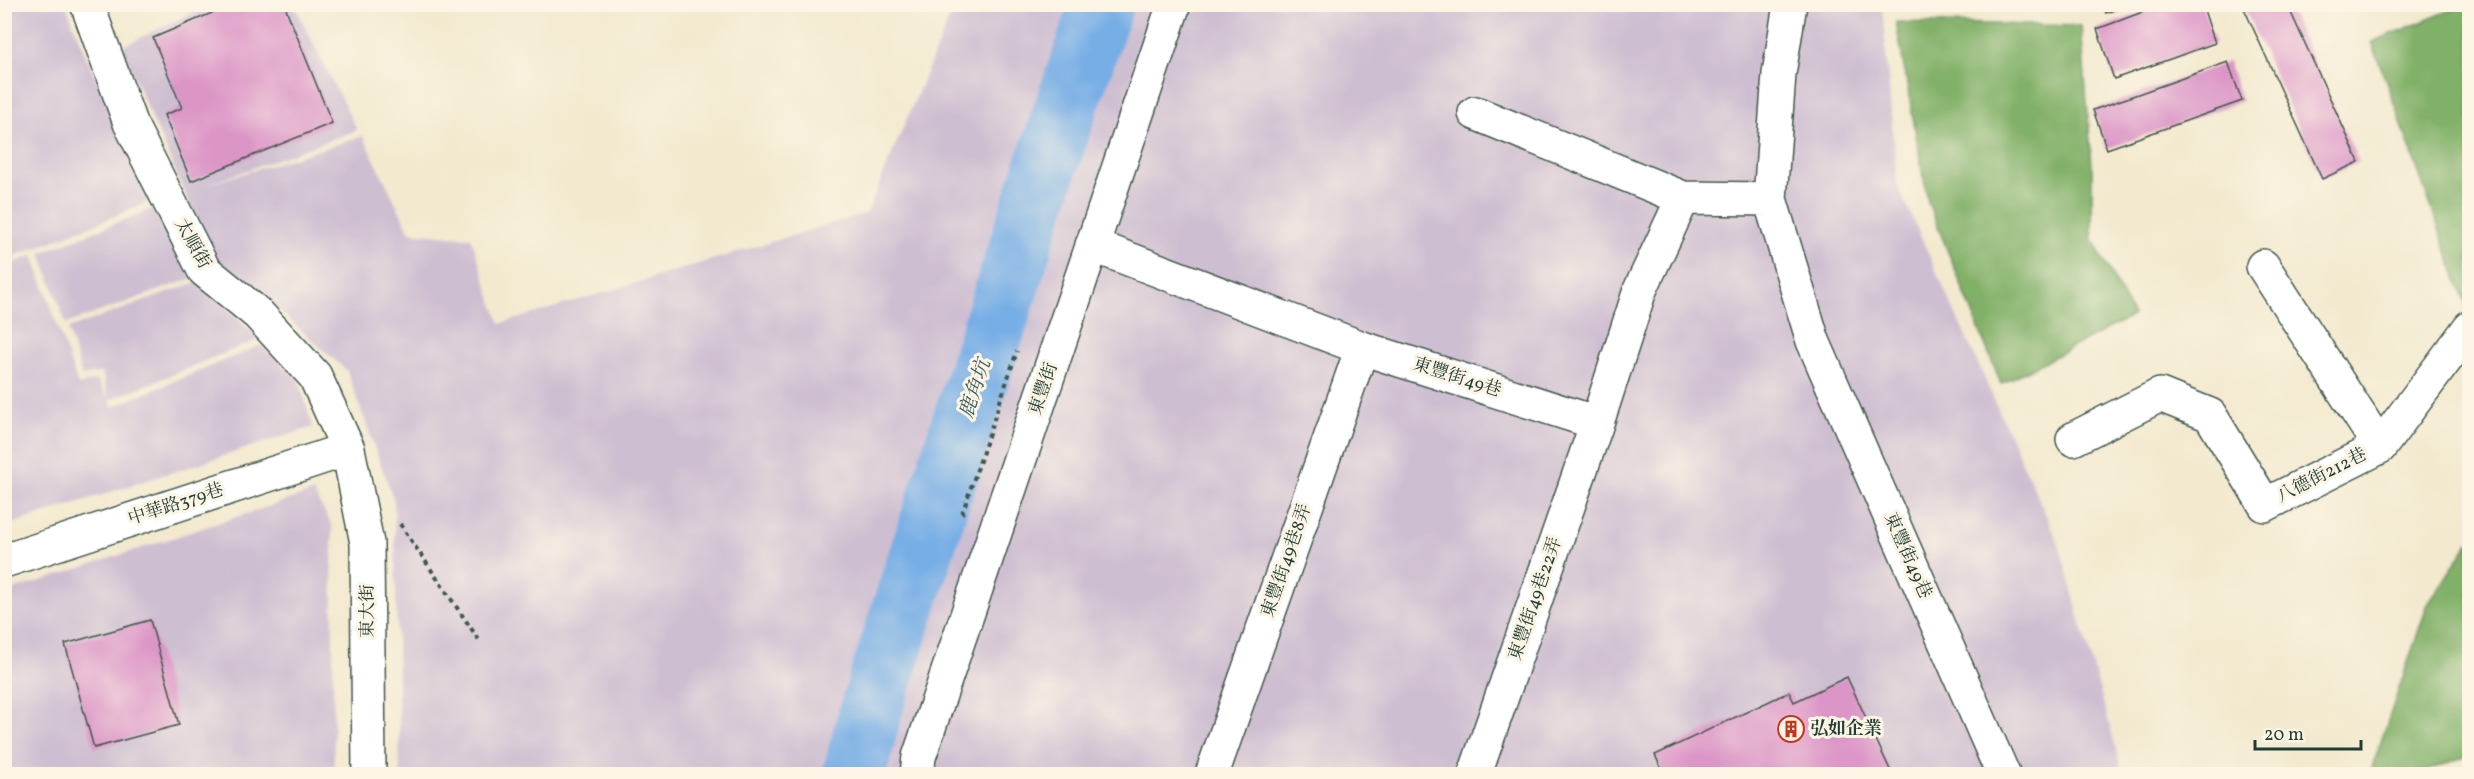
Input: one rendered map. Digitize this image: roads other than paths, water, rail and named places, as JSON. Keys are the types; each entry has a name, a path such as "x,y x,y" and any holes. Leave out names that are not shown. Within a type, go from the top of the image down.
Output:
{"street":[{"name":"太順街","path":"87,4 130,123 204,270 258,314 315,376 348,449"},
{"name":"東豐街","path":"917,774 923,745 1174,4"},
{"name":"東豐街49巷","path":"1790,4 1779,74 1770,199 1813,341 2003,774"},
{"path":"1475,112 1683,198 1770,199"},
{"path":"1597,423 1640,290 1683,198"},
{"name":"東豐街49巷","path":"1092,245 1362,348 1597,423"},
{"path":"2263,266 2380,447"},
{"name":"八德街212巷","path":"2073,439 2160,395 2210,415 2265,505 2380,447 2469,327"},
{"name":"東豐街49巷8弄","path":"1212,774 1362,348"},
{"name":"東豐街49巷22弄","path":"1475,774 1597,423"},
{"name":"中華路379巷","path":"4,561 348,449"},
{"name":"東大街","path":"348,449 367,543 369,774"}],"waterway":[{"name":"鹿角坑","path":"854,774 873,703 1050,154 1102,4"}],"place":[{"name":"弘如企業","path":"1791,729"}]}
